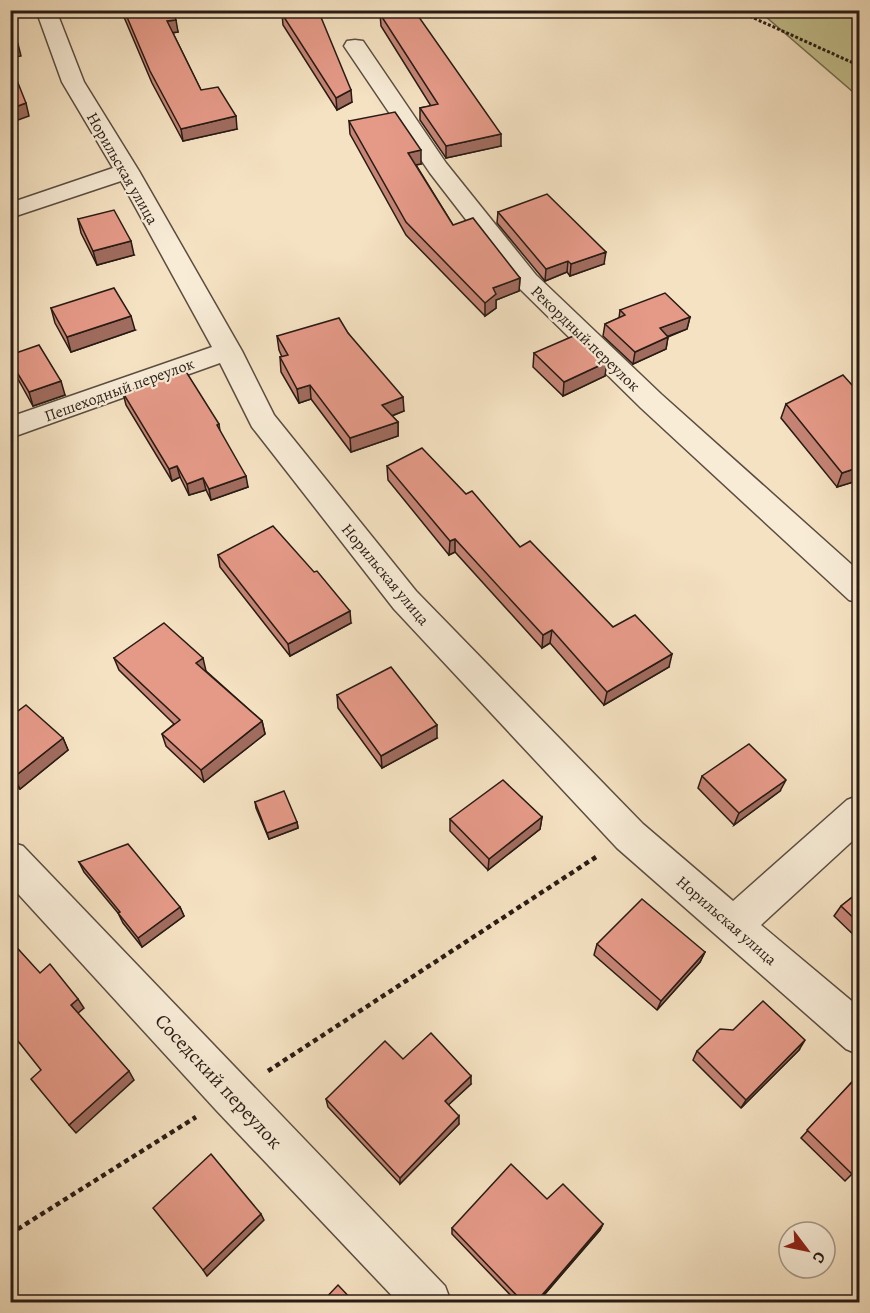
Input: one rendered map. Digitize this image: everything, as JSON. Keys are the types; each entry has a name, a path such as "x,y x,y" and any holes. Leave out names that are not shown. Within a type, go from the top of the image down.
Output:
{"street":[{"name":"Норильская улица","path":"46,10 73,82 127,171 228,351 262,420 405,600 630,836 860,1035"},
{"name":"Рекордный переулок","path":"355,46 438,168 527,281 651,401 860,591"},
{"path":"10,211 127,171"},
{"name":"Пешеходный переулок","path":"10,428 228,351"},
{"path":"733,925 860,811"},
{"name":"Соседский переулок","path":"10,858 231,1095 429,1302"}],"path":[{"path":"736,10 860,66"},
{"path":"10,1234 231,1095 630,836"}],"shaded area":[{"path":"759,11 859,11 859,97"}],"building":[{"path":"124,10 172,10 176,20 167,21 201,90 218,87 236,116 181,129 150,71"},
{"path":"300,10 318,10 351,90 336,98 282,14"},
{"path":"414,10 501,134 446,146 420,108 438,104 380,14"},
{"path":"10,26 18,44 10,45"},
{"path":"10,63 26,103 10,109"},
{"path":"395,112 421,150 408,153 453,225 473,218 520,278 493,288 496,294 485,303 406,222 349,121"},
{"path":"547,194 606,252 571,264 568,261 546,269 498,212"},
{"path":"114,210 131,241 93,251 78,219"},
{"path":"114,288 131,316 67,337 51,308"},
{"path":"665,293 690,317 660,328 668,337 635,352 605,324 625,315 620,310"},
{"path":"339,318 348,333 403,397 382,405 398,422 350,438 310,385 297,389 280,357 288,355 277,336"},
{"path":"578,334 607,362 564,382 534,353"},
{"path":"39,345 61,381 29,392 10,361 10,355"},
{"path":"185,370 219,424 217,425 246,476 209,489 203,478 187,484 177,466 169,469 123,393"},
{"path":"843,375 860,394 860,467 842,473 786,404"},
{"path":"422,448 466,494 472,491 520,547 530,541 613,627 635,615 672,654 607,692 552,630 543,635 455,539 450,541 387,466"},
{"path":"273,526 314,572 317,571 350,611 288,644 218,555"},
{"path":"164,623 203,658 196,663 262,721 201,770 162,734 180,720 114,658"},
{"path":"391,667 437,725 381,756 337,695"},
{"path":"26,705 63,738 14,777 10,774 10,717"},
{"path":"749,744 786,780 739,813 702,776"},
{"path":"503,780 542,817 489,859 450,819"},
{"path":"284,791 297,822 267,833 255,802"},
{"path":"128,844 180,907 138,938 79,862"},
{"path":"860,891 860,924 841,906"},
{"path":"642,899 705,952 661,1001 597,944"},
{"path":"10,940 40,973 50,964 78,999 71,1005 129,1071 69,1125 31,1079 41,1070 10,1031"},
{"path":"763,1001 805,1040 746,1100 697,1051 720,1029 733,1030"},
{"path":"431,1033 471,1076 445,1101 459,1116 400,1178 326,1099 385,1041 403,1059"},
{"path":"852,1082 860,1089 860,1166 852,1174 807,1130"},
{"path":"211,1154 261,1214 203,1270 153,1208"},
{"path":"511,1164 547,1199 563,1184 603,1224 536,1302 523,1302 452,1228"},
{"path":"338,1285 354,1302 322,1302"}]}
